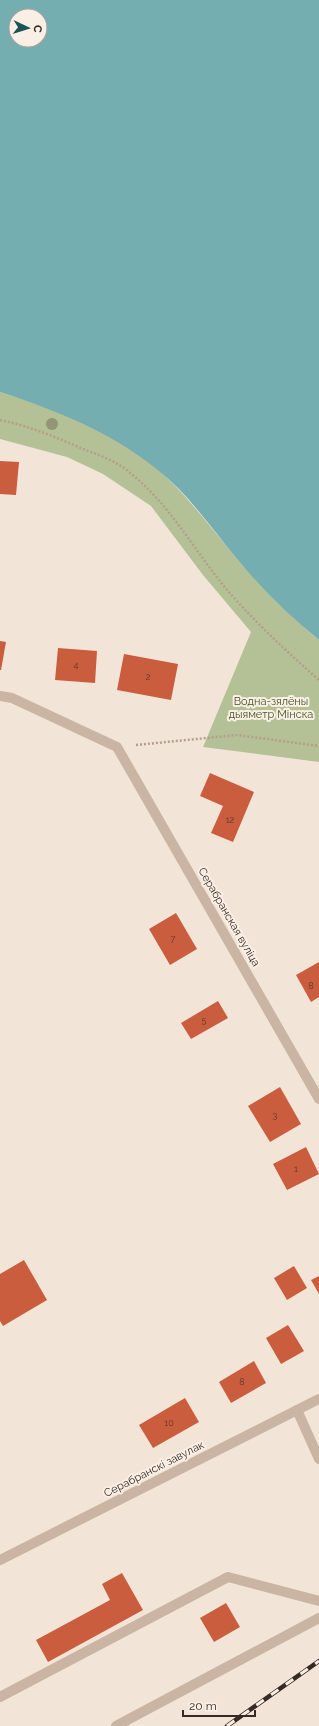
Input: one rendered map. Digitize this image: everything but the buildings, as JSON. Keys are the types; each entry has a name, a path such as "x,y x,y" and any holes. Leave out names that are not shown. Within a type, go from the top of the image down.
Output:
{"street":[{"path":"0,696 12,698 117,747"},
{"name":"Серабранская вуліца","path":"117,747 319,1099"},
{"name":"Серабранскі завулак","path":"0,1560 319,1399"},
{"path":"296,1410 319,1459"},
{"path":"0,1697 228,1577 319,1601"},
{"path":"116,1726 319,1618"}],"path":[{"path":"0,420 61,440 110,460 129,471 154,494 228,590 261,627 319,680"},
{"path":"117,747 237,734 319,746"}],"green space":[{"name":"Водна-зялёны дыяметр Мінска","path":"0,392 39,405 78,421 116,440 150,463 185,497 248,571 292,616 319,640 319,762 203,747 251,632 203,575 151,506 103,474 67,457 0,439"}],"water":[{"path":"0,0 319,0 319,640 286,612 256,581 187,497 160,472 140,456 96,430 24,400 0,392"}],"railway":[{"path":"227,1726 319,1661"}]}
